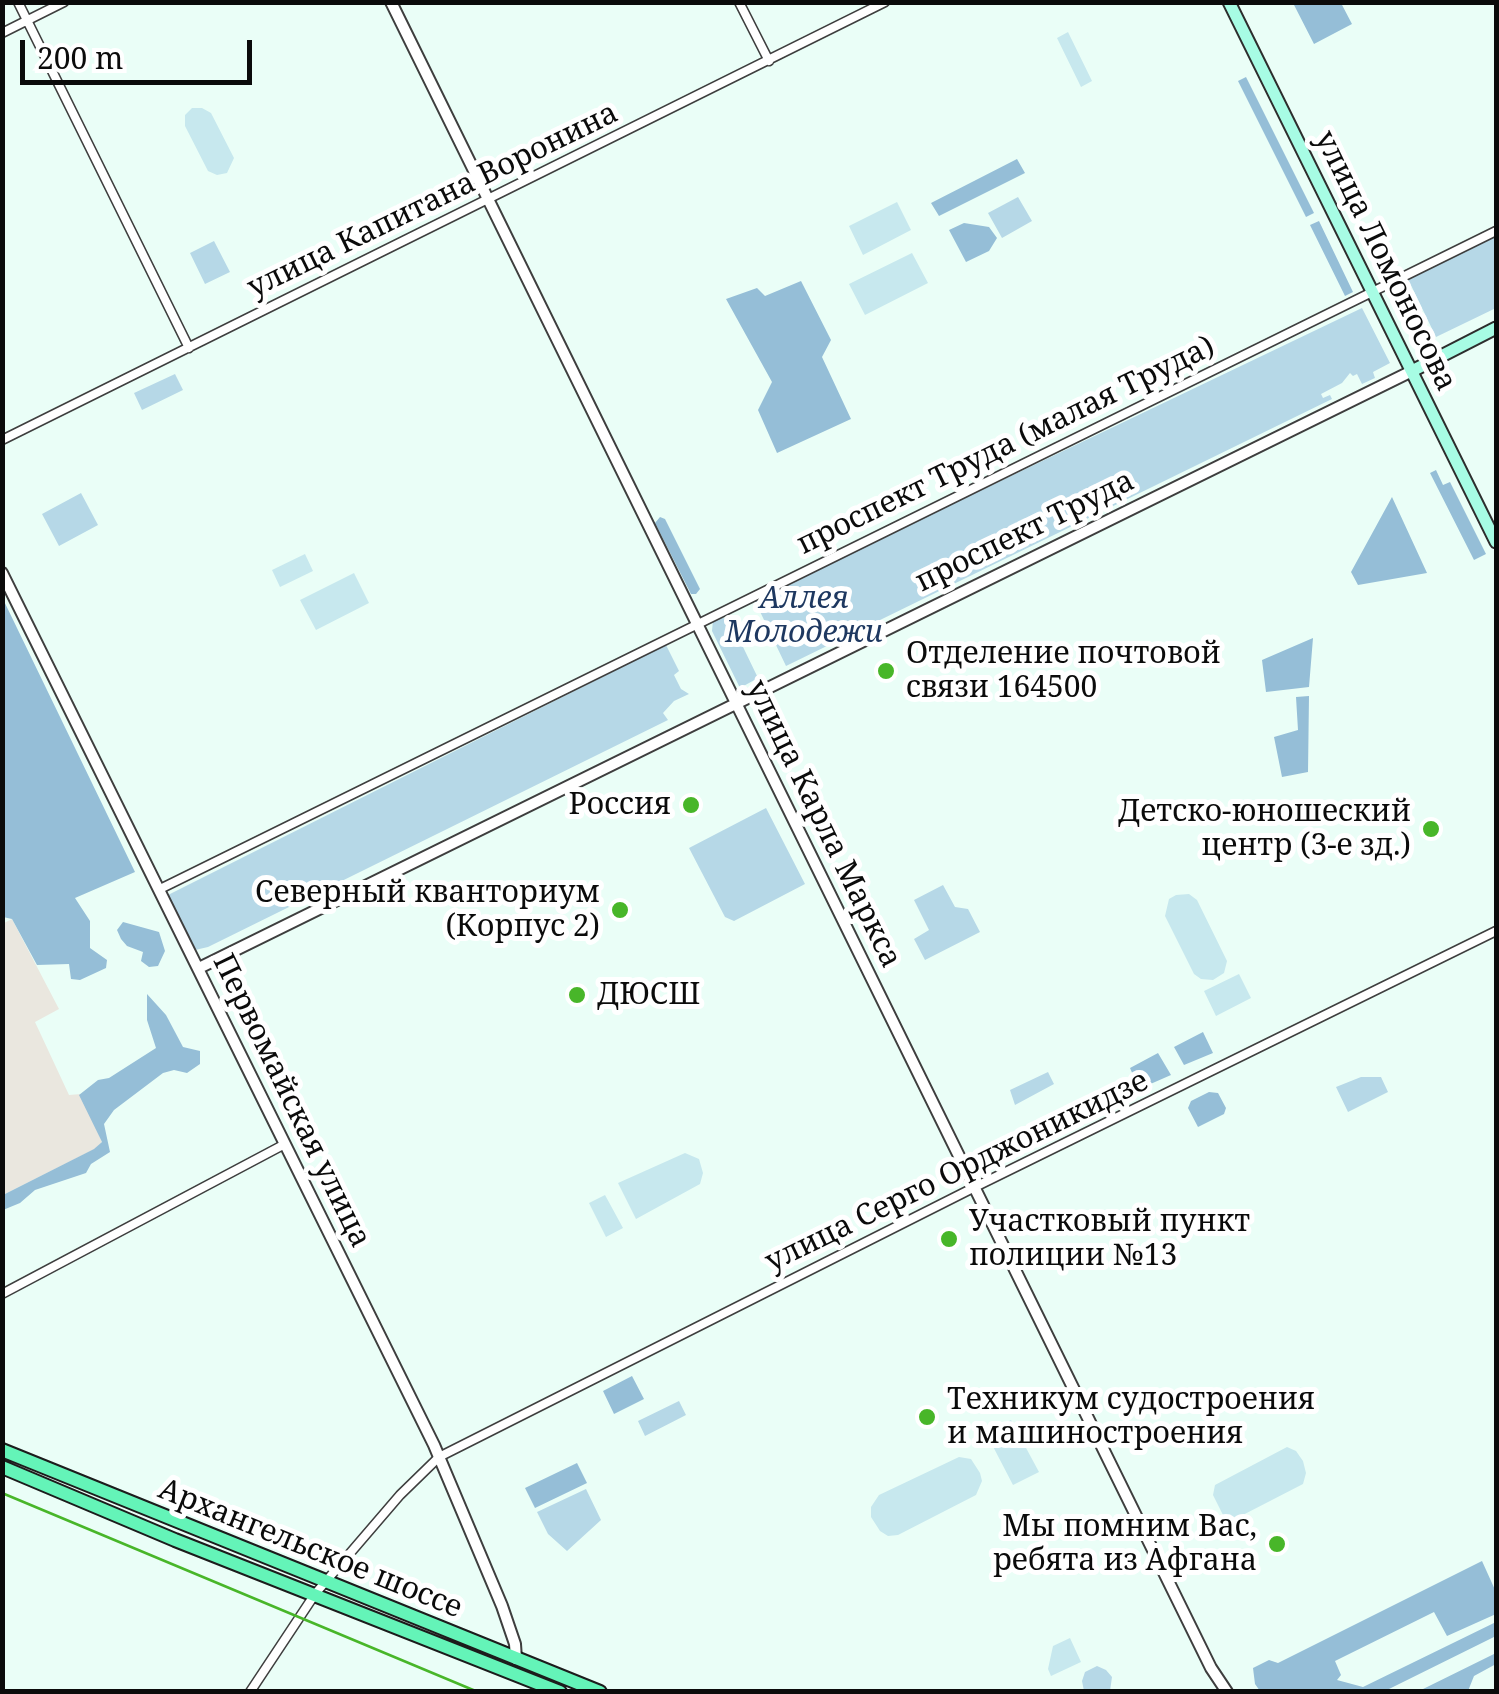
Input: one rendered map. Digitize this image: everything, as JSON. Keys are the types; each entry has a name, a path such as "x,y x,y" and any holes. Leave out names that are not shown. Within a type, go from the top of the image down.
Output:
{"main road":[{"name":"улица Ломоносова","path":"1229,2 1496,542"},
{"name":"проспект Труда","path":"1412,370 1496,328"},
{"name":"Архангельское шоссе","path":"2,1450 326,1582 516,1666 560,1692"},
{"name":"Архангельское шоссе","path":"2,1467 315,1594 600,1692"}],"street":[{"path":"18,2 188,348"},
{"path":"2,33 64,2"},
{"name":"улица Карла Маркса","path":"391,2 1211,1668 1228,1692"},
{"path":"740,2 769,60"},
{"name":"улица Капитана Воронина","path":"2,440 884,2"},
{"name":"проспект Труда (малая Труда)","path":"160,889 1496,231"},
{"name":"проспект Труда","path":"199,968 1412,370"},
{"name":"Первомайская улица","path":"2,573 439,1456 502,1606 515,1644 516,1666"},
{"name":"улица Серго Орджоникидзе","path":"250,1692 315,1594 439,1456 1496,931"},
{"path":"2,1294 285,1144"},
{"path":"1210,1692 1211,1668"}],"shaded area":[{"path":"1293,3 1341,3 1352,24 1314,44"},
{"path":"1068,32 1092,81 1081,87 1057,38"},
{"path":"1246,77 1314,213 1306,217 1238,81"},
{"path":"192,108 211,113 234,158 227,173 217,175 208,171 185,126 185,115"},
{"path":"1017,159 1025,173 939,216 931,203"},
{"path":"897,202 911,230 863,255 849,226"},
{"path":"1319,221 1353,292 1345,296 1310,225"},
{"path":"964,223 989,227 997,238 989,251 966,262 949,230"},
{"path":"912,253 928,283 865,315 849,284"},
{"path":"801,281 831,340 822,357 851,419 777,453 758,410 772,382 726,299 757,288 765,296"},
{"path":"1436,470 1443,485 1450,482 1486,554 1474,560 1430,473"},
{"path":"1392,497 1427,573 1358,585 1351,572"},
{"path":"660,517 665,519 700,589 696,594 691,594 655,523"},
{"path":"305,554 313,571 280,587 272,570"},
{"path":"354,573 369,603 316,630 300,600"},
{"path":"2,597 135,872 75,898 90,921 90,948 107,960 106,968 80,980 71,979 69,964 37,965 12,919 3,917"},
{"path":"1313,638 1309,687 1266,692 1262,660"},
{"path":"1309,696 1308,772 1282,777 1274,737 1298,730 1296,697"},
{"path":"1189,894 1197,900 1227,961 1224,973 1213,980 1194,974 1165,916 1169,899"},
{"path":"12,919 59,1009 35,1022 69,1095 81,1094 102,1142 3,1195 2,924"},
{"path":"123,922 159,932 165,951 158,966 149,967 141,961 143,952 121,939 117,930"},
{"path":"1239,974 1251,998 1216,1016 1204,991"},
{"path":"147,994 166,1015 183,1047 200,1051 200,1064 187,1073 163,1073 114,1110 104,1124 110,1152 91,1164 86,1173 35,1190 20,1203 3,1210 3,1195 102,1142 79,1095 156,1048 147,1020"},
{"path":"1203,1032 1213,1053 1184,1065 1174,1047"},
{"path":"1158,1053 1171,1075 1139,1089 1130,1068"},
{"path":"1209,1092 1218,1093 1226,1108 1224,1114 1198,1127 1188,1108 1191,1101"},
{"path":"685,1153 699,1159 703,1173 700,1184 636,1219 618,1183"},
{"path":"605,1195 623,1228 606,1237 589,1203"},
{"path":"632,1376 644,1399 614,1414 603,1391"},
{"path":"1011,1420 1039,1472 1013,1485 986,1433"},
{"path":"1287,1447 1303,1461 1303,1484 1237,1518 1223,1515 1213,1495 1215,1485"},
{"path":"959,1457 971,1459 980,1473 982,1481 976,1495 898,1535 888,1536 880,1531 871,1517 871,1507 879,1495"},
{"path":"577,1463 587,1483 535,1508 525,1488"},
{"path":"1482,1561 1496,1592 1496,1614 1447,1636 1434,1612 1335,1661 1341,1675 1337,1680 1363,1687 1496,1622 1496,1636 1391,1691 1260,1691 1255,1684 1253,1668 1269,1660 1278,1663"},
{"path":"1070,1638 1081,1662 1051,1676 1048,1669 1053,1646"},
{"path":"1496,1653 1496,1664 1474,1676 1468,1691 1419,1691"}],"green space":[{"path":"1018,197 1032,221 1002,238 988,213"},
{"path":"1496,236 1496,308 1436,337 1408,279"},
{"path":"214,241 230,272 205,284 190,253"},
{"name":"Аллея Молодежи","path":"1362,308 1390,363 1373,372 1375,378 1362,384 1357,374 1350,373 1342,383 1321,394 1332,399 786,666 754,599"},
{"path":"175,374 183,390 142,410 134,393"},
{"path":"81,493 98,525 59,546 42,514"},
{"path":"713,620 730,620 758,678 740,688 712,631"},
{"path":"666,645 679,671 674,675 681,689 689,694 674,701 663,713 668,720 195,950 168,895"},
{"path":"766,808 805,884 734,921 725,917 689,848"},
{"path":"943,885 955,907 968,909 980,932 925,960 914,939 929,930 914,900"},
{"path":"1048,1072 1054,1084 1015,1105 1010,1090"},
{"path":"1361,1077 1381,1077 1388,1092 1348,1112 1336,1087"},
{"path":"679,1401 686,1415 645,1436 638,1421"},
{"path":"586,1489 601,1520 567,1551 548,1534 537,1512"},
{"path":"1097,1666 1112,1677 1110,1691 1084,1691 1085,1672"}],"railway":[{"path":"2,1493 478,1692"}],"place":[{"name":"Отделение почтовой связи 164500","path":"886,671"},
{"name":"Россия","path":"691,805"},
{"name":"Детско-юношеский центр (3-е зд.)","path":"1431,829"},
{"name":"Северный кванториум (Корпус 2)","path":"620,910"},
{"name":"ДЮСШ","path":"577,995"},
{"name":"Участковый пункт полиции №13","path":"949,1239"},
{"name":"Техникум судостроения и машиностроения","path":"927,1417"},
{"name":"Мы помним Вас, ребята из Афгана","path":"1277,1544"}]}
